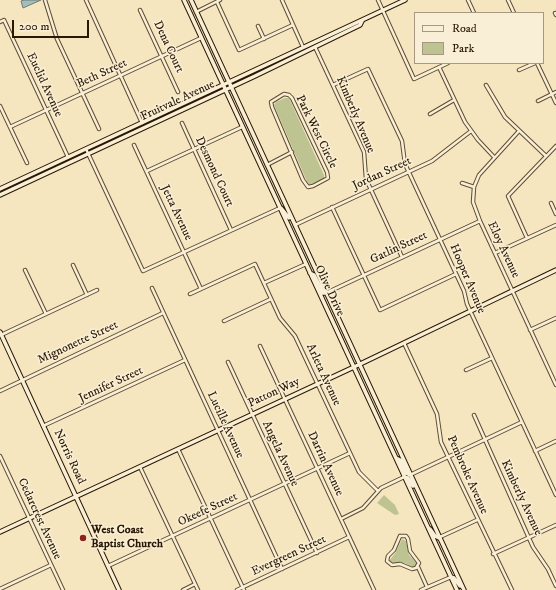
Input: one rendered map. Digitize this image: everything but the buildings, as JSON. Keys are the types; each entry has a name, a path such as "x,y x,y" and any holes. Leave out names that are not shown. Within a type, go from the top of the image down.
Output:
{"main road":[{"name":"Olive Drive","path":"184,0 457,590"},
{"name":"Olive Drive","path":"190,0 463,590"},
{"name":"Fruitvale Avenue","path":"0,189 405,0"},
{"name":"Fruitvale Avenue","path":"0,195 231,88 360,25 362,21"},
{"path":"315,47 326,36"},
{"path":"253,149 263,164 267,165"},
{"path":"6,186 8,191"},
{"path":"280,208 295,226"},
{"name":"Patton Way","path":"0,532 354,367 403,342 556,270"},
{"path":"310,273 314,275 323,293 326,293"},
{"name":"Norris Road","path":"1,333 119,590"},
{"path":"396,458 400,460 406,473 410,475"},
{"path":"404,477 408,478 420,495"},
{"path":"424,520 435,536 439,538"},
{"path":"451,577 454,578 463,590"}],"street":[{"path":"45,0 57,39 99,129"},
{"path":"86,0 142,123"},
{"path":"196,12 220,0"},
{"path":"282,0 303,47"},
{"path":"378,0 414,79 446,64"},
{"path":"468,0 474,12"},
{"path":"508,0 514,12"},
{"path":"217,2 239,50 293,25"},
{"name":"Dena Court","path":"140,10 178,92"},
{"name":"Euclid Avenue","path":"0,22 4,20 68,157"},
{"path":"258,26 264,39"},
{"name":"Beth Street","path":"10,127 201,38"},
{"name":"Kimberly Avenue","path":"315,47 364,152 365,175 370,189 402,257"},
{"path":"519,70 534,64"},
{"path":"537,64 556,103"},
{"path":"439,67 454,100 471,131 494,157"},
{"name":"Hooper Avenue","path":"333,85 368,69 402,141 404,160 456,274 470,311 556,495"},
{"path":"486,85 500,110 519,131 546,156"},
{"path":"538,101 556,92"},
{"name":"Park West Circle","path":"284,94 289,95 292,98 315,145 328,178 308,187 303,180 292,152 271,102 284,94"},
{"path":"430,114 454,100"},
{"path":"0,106 26,163"},
{"name":"Desmond Court","path":"182,123 231,230"},
{"path":"147,171 242,127"},
{"name":"Jordan Street","path":"295,226 435,159 471,131"},
{"path":"462,184 474,187 479,175 519,131"},
{"name":"Jetta Avenue","path":"134,145 201,289"},
{"path":"527,238 508,196 556,146"},
{"path":"86,149 143,271 280,208"},
{"path":"267,165 292,152"},
{"name":"Eloy Avenue","path":"474,187 473,202 480,221 556,385"},
{"path":"551,203 556,214"},
{"path":"332,207 380,310 456,274"},
{"name":"Gatlin Street","path":"326,293 480,221"},
{"path":"495,253 556,225"},
{"name":"Arleta Avenue","path":"201,289 255,264 282,321 295,336 361,476 378,491"},
{"path":"264,283 306,264"},
{"path":"73,265 87,295"},
{"path":"25,270 46,314"},
{"name":"Lucille Avenue","path":"152,288 282,569"},
{"path":"190,294 201,289"},
{"path":"1,333 97,290"},
{"path":"224,321 271,299"},
{"name":"Mignonette Street","path":"0,391 22,379 163,313"},
{"path":"530,330 556,318"},
{"name":"Pembroke Avenue","path":"403,342 437,414 440,437 448,457 493,554 512,590"},
{"name":"Darrin Avenue","path":"260,346 374,590"},
{"path":"466,370 492,358"},
{"name":"Jennifer Street","path":"43,426 185,360"},
{"name":"Angela Avenue","path":"228,362 317,553"},
{"name":"Kimberly Avenue","path":"474,415 529,538 556,586"},
{"path":"410,475 522,422"},
{"path":"535,451 556,441"},
{"path":"178,449 243,589"},
{"path":"285,484 350,453"},
{"name":"Cedarcrest Avenue","path":"0,456 63,590"},
{"path":"140,466 198,590"},
{"path":"341,520 363,508 378,491 385,486 404,477"},
{"name":"Okeefe Street","path":"108,566 285,484"},
{"path":"439,538 477,520"},
{"path":"493,554 556,525"},
{"path":"418,567 412,569 404,564 392,565 388,563 387,558 394,550 400,536 407,538 410,551 418,561 418,567 427,587"},
{"name":"Evergreen Street","path":"237,590 243,589 349,538"},
{"path":"0,589 51,565"},
{"path":"421,590 451,577"},
{"path":"183,590 195,584"}],"green space":[{"path":"289,98 324,175 324,178 311,185 308,184 274,105 276,102"},
{"path":"384,495 395,505 399,514 395,515 377,503"},
{"path":"402,539 406,541 409,555 418,564 414,568 405,563 394,563 389,561 396,552"}],"water":[{"path":"41,0 23,8 21,1"}],"place":[{"name":"West Coast Baptist Church","path":"83,538"}]}
